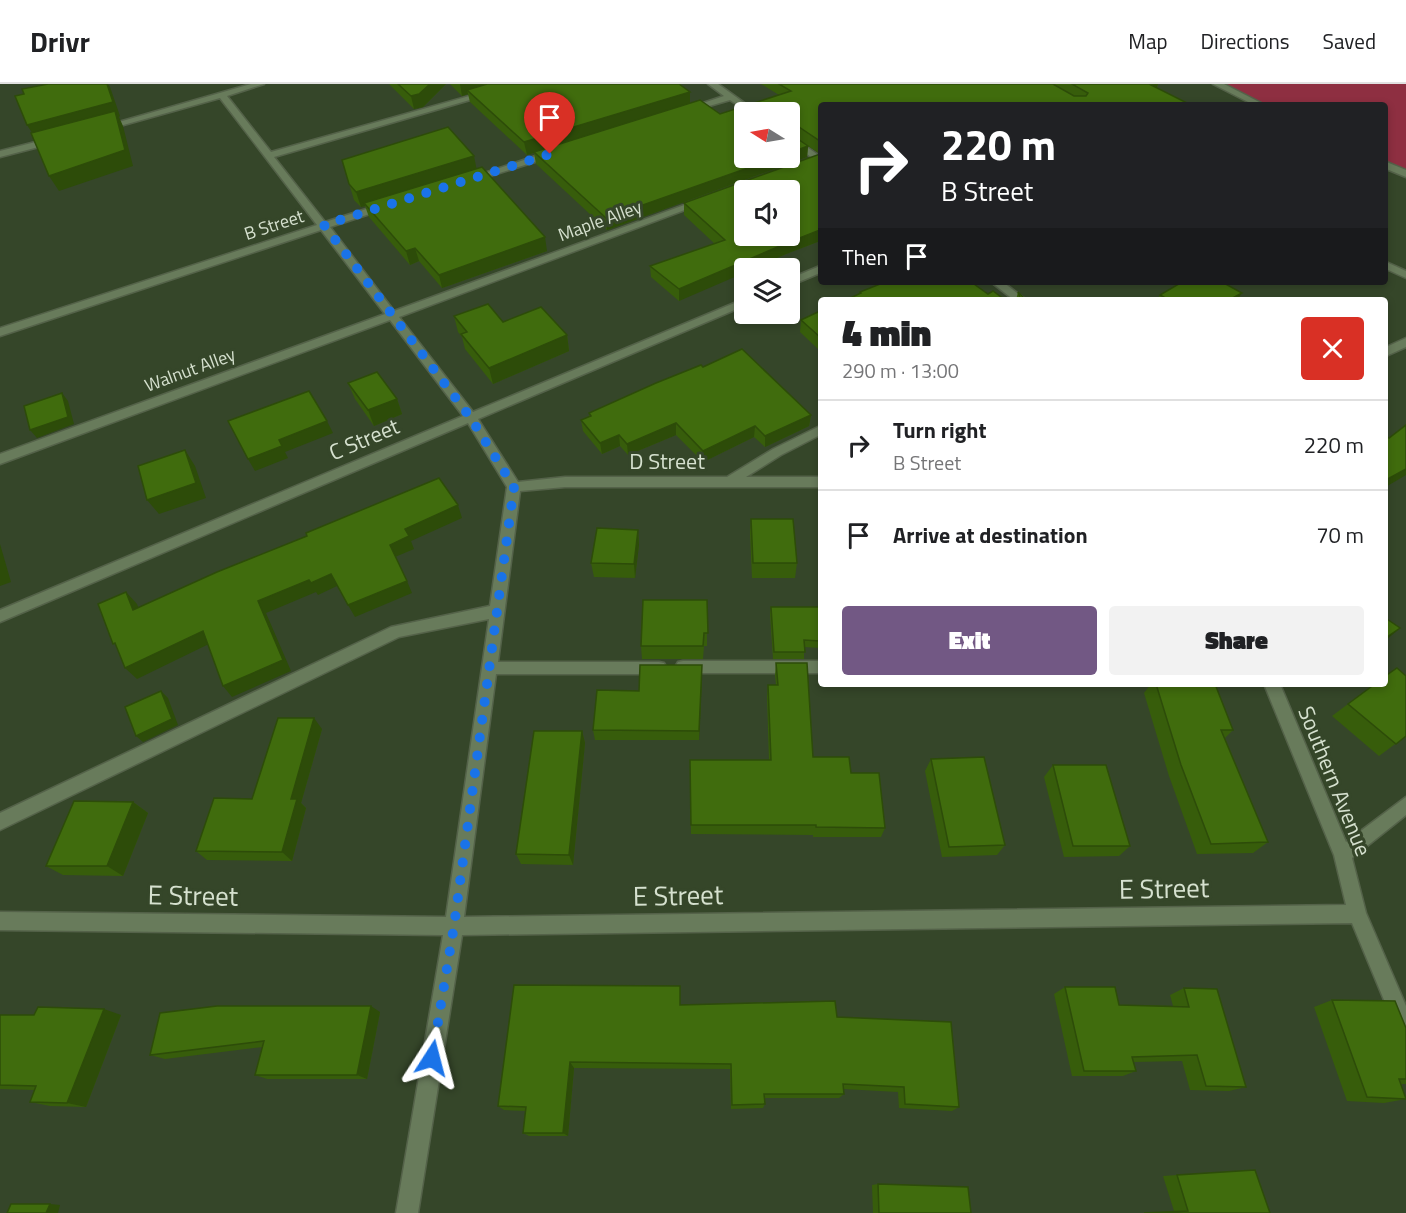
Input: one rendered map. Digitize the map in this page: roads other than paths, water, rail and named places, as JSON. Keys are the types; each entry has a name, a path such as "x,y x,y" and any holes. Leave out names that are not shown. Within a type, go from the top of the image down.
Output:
{"street":[{"path":"89,131 260,84"},
{"path":"270,155 521,84"},
{"path":"712,84 738,102"},
{"path":"1217,84 1255,102"},
{"path":"223,96 470,417 514,487 454,926 407,1213"},
{"path":"674,115 730,97"},
{"path":"0,154 67,137"},
{"path":"800,145 818,158"},
{"path":"460,183 561,151"},
{"path":"808,163 818,160"},
{"path":"1388,166 1406,174"},
{"name":"Maple Alley","path":"392,314 707,200"},
{"name":"B Street","path":"0,332 392,204"},
{"path":"1388,266 1406,276"},
{"path":"800,278 818,270"},
{"path":"1000,285 1018,297"},
{"name":"C Street","path":"0,615 734,306"},
{"name":"Walnut Alley","path":"0,459 392,314"},
{"path":"1388,351 1406,342"},
{"path":"729,482 777,452 818,431"},
{"name":"D Street","path":"514,487 565,482 818,482"},
{"path":"0,822 396,631 497,611"},
{"path":"489,668 818,667"},
{"name":"Southern Avenue","path":"1273,687 1343,855 1357,914 1406,1029"},
{"path":"1343,855 1406,805"},
{"name":"E Street","path":"0,921 454,926 1357,914"}]}
